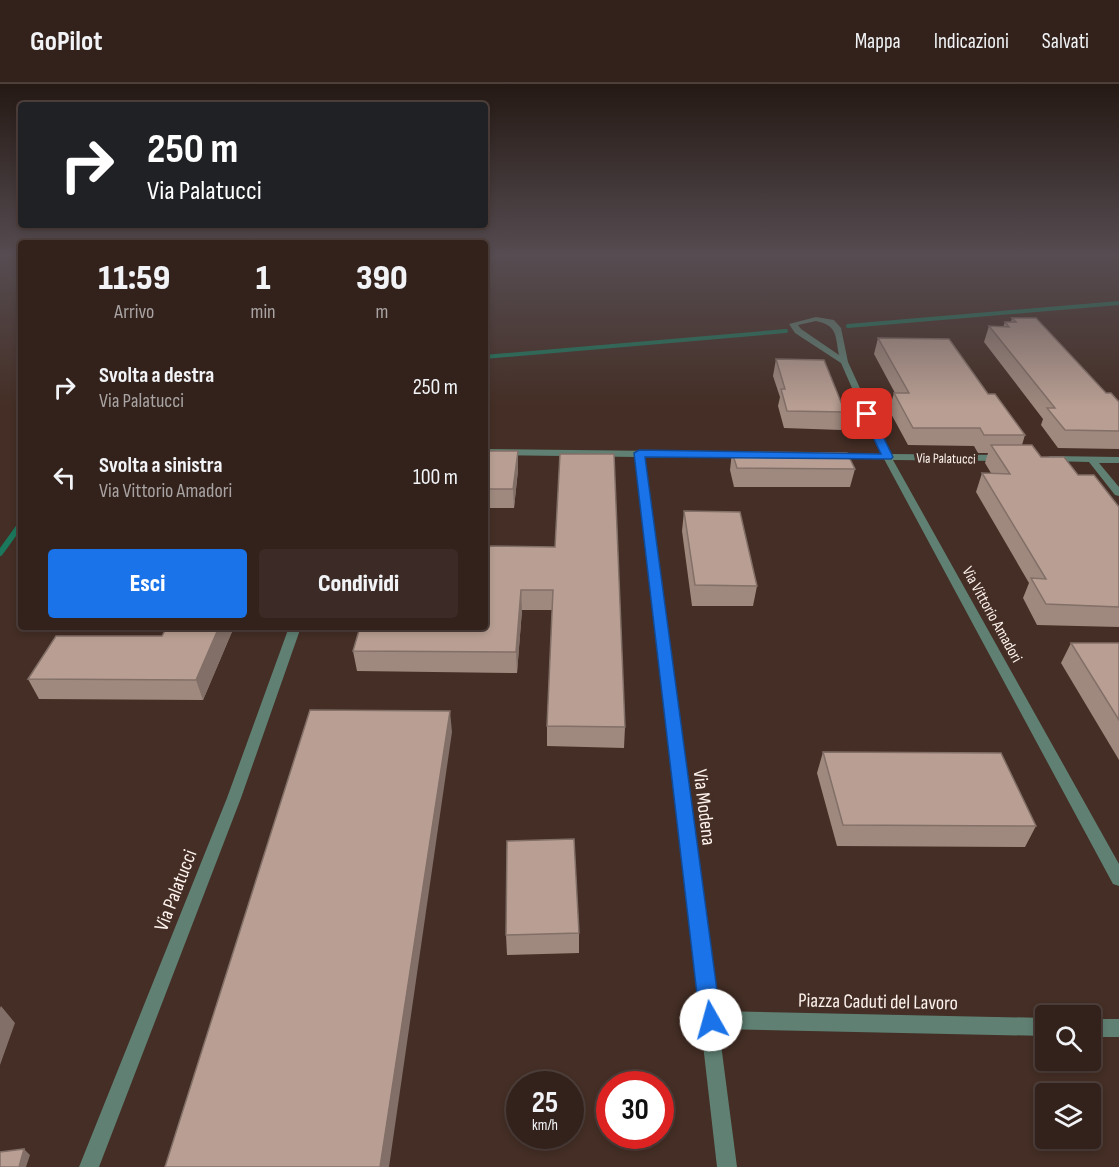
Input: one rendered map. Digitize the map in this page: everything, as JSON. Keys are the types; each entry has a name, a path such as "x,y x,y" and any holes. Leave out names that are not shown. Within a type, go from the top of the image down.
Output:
{"street":[{"name":"Via Vittorio Amadori","path":"844,362 798,331 793,324 816,319 834,324 837,328 844,362 887,457 1119,879"},
{"path":"488,452 758,455"},
{"name":"Via Modena","path":"639,453 711,1020 727,1167"},
{"name":"Via Palatucci","path":"828,456 1007,458"},
{"path":"1043,459 1119,460"},
{"path":"1091,459 1119,493"},
{"name":"Via Palatucci","path":"89,1167 234,798 294,630"},
{"name":"Piazza Caduti del Lavoro","path":"711,1020 1035,1027"},
{"path":"1101,1028 1119,1028"}],"building":[{"path":"1012,318 1036,318 1106,393 1111,393 1119,402 1119,431 1065,430 1047,408 1055,408 989,326 1009,327 1005,322 1016,322"},
{"path":"878,338 949,339 988,394 995,394 1025,435 984,435 980,428 913,428 894,393 909,393"},
{"path":"776,359 824,360 845,412 787,411 781,389 785,389"},
{"path":"991,445 1032,445 1041,457 1064,457 1078,475 1094,475 1119,507 1119,607 1046,604 1031,578 1046,579 982,473 1010,474"},
{"path":"488,451 518,451 513,489 488,489"},
{"path":"732,452 847,453 855,469 737,468"},
{"path":"560,454 614,454 625,727 547,726 553,590 521,590 516,652 353,651 359,630 488,630 488,546 555,547"},
{"path":"684,511 740,512 757,586 695,585"},
{"path":"165,630 218,630 196,680 28,679 56,636 162,636"},
{"path":"1071,643 1119,643 1119,720"},
{"path":"310,710 450,711 380,1167 165,1167"},
{"path":"823,752 1001,753 1036,826 843,825"},
{"path":"574,839 579,933 506,935 507,841"},
{"path":"24,1149 19,1167 0,1167 0,1152"}],"waterway":[{"path":"848,326 1077,307"},
{"path":"488,357 786,331"},
{"path":"0,553 18,528"}],"route":[{"path":"711,1020 639,453 887,457 867,414"}]}
